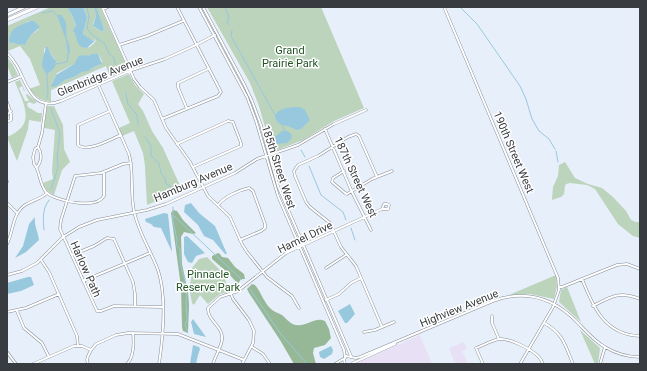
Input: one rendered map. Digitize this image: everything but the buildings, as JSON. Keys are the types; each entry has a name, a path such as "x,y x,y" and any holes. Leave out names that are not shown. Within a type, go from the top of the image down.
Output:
{"main road":[{"path":"7,15 24,7"},
{"path":"7,20 37,7"}],"street":[{"path":"108,7 102,8 130,70 138,85 152,99 169,132 193,167 209,198 230,216 240,240 262,272 271,281 290,294 296,301 299,308"},
{"path":"162,119 219,95 221,92 177,7"},
{"name":"185th Street West","path":"199,7 250,96 259,119 278,186 344,350 345,358"},
{"name":"185th Street West","path":"203,7 245,93 256,121 278,196 351,356"},
{"name":"190th Street West","path":"444,7 556,270 558,278 559,287 554,304 520,364"},
{"path":"119,45 147,36 183,21"},
{"name":"Glenbridge Avenue","path":"7,53 15,62 28,90 32,95 38,100 46,103 57,102 130,70 158,62 196,45 215,34"},
{"path":"187,109 178,87 178,83 208,69"},
{"path":"7,82 22,76"},
{"path":"98,84 129,154 131,163 132,200 134,212 158,270 163,307 159,364"},
{"path":"7,102 11,111 10,121 7,122"},
{"path":"46,103 42,133 33,157 34,164 37,167 38,176 48,193 83,204 102,199 104,196 104,172"},
{"name":"Hamburg Avenue","path":"7,275 25,270 41,260 63,237 72,230 86,224 163,205 238,172 255,160 298,145 334,124 366,110"},
{"path":"7,115 11,111"},
{"path":"110,111 78,125 78,145 82,147 95,146 120,135"},
{"path":"177,144 227,122 233,122 241,146 193,167"},
{"name":"187th Street West","path":"325,129 352,192 371,230"},
{"path":"377,178 359,136 356,134 332,146 295,169 295,176 306,202 329,222 340,247 356,266 382,327"},
{"path":"37,167 41,156 38,147"},
{"path":"63,237 60,231 60,224 75,175 104,172 123,164 131,163"},
{"path":"344,172 333,178 332,182 345,193 349,194 392,171"},
{"path":"218,205 225,198 245,189 249,188 252,191 265,224 265,228 240,240"},
{"path":"7,244 17,212 25,205 43,197 48,193"},
{"path":"7,203 17,212"},
{"name":"Hamel Drive","path":"213,364 222,340 222,333 208,314 208,308 220,297 240,290 284,254 382,209"},
{"name":"Harlow Path","path":"63,237 97,311 114,306 163,307"},
{"path":"72,255 94,246 107,238 111,237 116,241 134,285 135,306"},
{"path":"83,281 150,252"},
{"path":"326,268 346,255"},
{"path":"41,260 49,272 59,294 77,336 78,346"},
{"path":"559,287 619,264 632,265 640,269"},
{"path":"326,300 339,294 352,283 361,278"},
{"path":"582,279 593,306 601,317 615,329 626,334 640,336"},
{"path":"7,312 26,308 59,294"},
{"path":"231,294 252,326 254,338 252,347 242,364"},
{"path":"593,306 618,295 628,295 640,300"},
{"name":"Highview Avenue","path":"335,364 351,356 358,358 503,298 526,296 541,299 554,304 565,311 592,338 605,347 623,355 640,357"},
{"path":"17,311 24,328 41,341 49,357"},
{"path":"492,316 492,323 499,339"},
{"path":"364,332 374,331 394,322"},
{"path":"544,323 558,332 573,364"},
{"path":"88,364 88,358 91,350 99,342 124,334 162,333 181,335 244,360"},
{"path":"127,364 131,357 133,334"},
{"path":"483,364 476,348 499,339 509,340 529,350 538,356 543,364"},
{"name":"Highview Avenue","path":"351,356 354,360 353,364 400,341"},
{"path":"32,364 73,347 78,346 91,350"},
{"path":"252,347 263,354 270,364"},
{"path":"600,364 605,347"},
{"path":"7,352 16,364"},
{"path":"345,358 345,364"}],"shaded area":[{"path":"420,335 432,364 355,364"},
{"path":"464,342 467,349 462,351 468,364 452,364 455,363 449,348"}],"green space":[{"path":"51,7 67,7 72,15 76,27 74,32 81,46 85,48 90,47 96,39 92,41 83,34 87,17 83,7 94,7 96,16 93,24 94,27 103,32 104,29 95,7 100,7 128,69 110,77 106,66 51,90 51,102 45,101 36,96 29,89 40,85 30,59 20,46 8,51 7,26","holes":["29,21 39,29 30,36 25,45 16,43 13,44 9,41 11,33","48,47 51,55 55,59 49,74 42,62 44,57 44,49","98,54 102,61 100,65 65,80 57,86 52,83 57,73 74,64 81,55 86,57"]},
{"name":"Grand Prairie Park","path":"207,7 321,7 364,108 334,121 303,140 272,152 259,106 250,83"},
{"path":"7,57 18,75 12,78 7,65"},
{"path":"129,74 135,85 144,94 138,104 163,148 182,190 147,205 143,153 134,131 122,136 119,128 130,123 112,81"},
{"path":"20,80 25,91 22,86 19,88 25,101 29,101 26,95 27,94 37,102 34,104 29,102 27,104 28,107 38,113 42,113 41,122 29,120 28,129 17,161 7,137 22,127 25,120 26,114 24,106 15,82"},
{"path":"47,106 54,106 63,125 64,149 70,162 62,170 54,195 47,191 43,183 53,179 52,171 55,130 44,128"},
{"path":"565,162 575,178 602,188 626,211 631,220 640,222 640,238 633,236 618,224 595,189 587,185 566,184 564,194 561,197 552,200 553,187 558,176 559,165"},
{"path":"173,210 177,211 183,220 196,233 193,234 184,232 181,237 182,264 188,292 189,305 188,333 183,331 182,327 181,287 171,213"},
{"path":"218,253 222,257 228,258 235,267 244,274 245,279 241,279 238,284 212,259 212,256"},
{"name":"Pinnacle Reserve Park","path":"207,257 224,274 228,292 220,294 208,304 200,295 194,305 192,303 189,287 192,268 199,259"},
{"path":"556,275 557,286 554,299 530,294 509,295"},
{"path":"252,284 255,285 266,304 271,309 282,315 293,324 304,324 316,320 325,321 331,338 325,345 314,348 313,353 316,364 294,364 249,293 247,289"},
{"path":"567,287 581,322 559,302 561,290"},
{"path":"580,330 600,348 598,364 595,364"}],"water":[{"path":"67,7 83,7 87,17 83,34 93,41 98,38 87,48 80,46 79,44 73,31 76,26"},
{"path":"94,7 96,7 104,29 103,32 93,26 96,16"},
{"path":"57,15 61,15 65,21 66,36 70,49 69,55 66,40"},
{"path":"30,21 34,21 40,27 30,36 25,45 10,43 9,41 13,30"},
{"path":"46,47 48,47 51,55 56,61 55,67 47,75 42,66"},
{"path":"91,54 98,54 102,64 65,80 57,86 51,86 56,75 74,64 78,57 81,55 89,56"},
{"path":"290,107 300,107 305,110 310,120 301,129 296,130 277,122 275,115 280,110"},
{"path":"282,131 287,131 290,133 292,135 291,139 287,143 276,144 275,137"},
{"path":"191,203 199,213 215,226 227,254 225,254 213,240 204,236 198,225 184,212 185,205"},
{"path":"164,213 168,214 172,252 161,228 154,227 146,222 145,219"},
{"path":"35,217 39,240 26,252 15,258 23,246 29,224"},
{"path":"187,236 205,253 196,256 192,263 188,262 184,254 184,237"},
{"path":"31,277 34,285 21,291 7,294 7,283"},
{"path":"350,304 355,314 347,323 345,323 338,311"},
{"path":"193,319 206,337 194,334 191,322"},
{"path":"193,345 199,347 200,349 196,364 190,364"},
{"path":"331,346 333,350 332,354 324,359 320,357 319,352"}],"waterway":[{"path":"87,7 89,17 87,28 91,34 105,44 109,54 114,58 115,64"},
{"path":"225,7 229,17 227,22 229,25"},
{"path":"460,7 477,24 520,86 532,119 539,131 549,139 555,149"},
{"path":"42,13 52,11 57,15"},
{"path":"232,30 231,36 275,115"},
{"path":"56,64 67,62 68,54"},
{"path":"47,75 47,98"},
{"path":"126,93 128,104 137,115 138,124"},
{"path":"51,109 60,133 57,156 58,168 51,189"},
{"path":"281,124 286,132"},
{"path":"145,137 151,146 151,156 159,163 161,173 165,178 166,184 170,186 170,196"},
{"path":"301,150 305,157"},
{"path":"556,151 558,162"},
{"path":"309,166 321,195 343,212 346,220"},
{"path":"44,230 44,211 49,200"},
{"path":"173,207 173,221 177,240 176,245 180,249 182,272 185,279 182,286 187,294 187,320 185,325 187,332"},
{"path":"174,216 242,280"},
{"path":"351,228 355,240"},
{"path":"250,289 280,333 307,364"}]}
